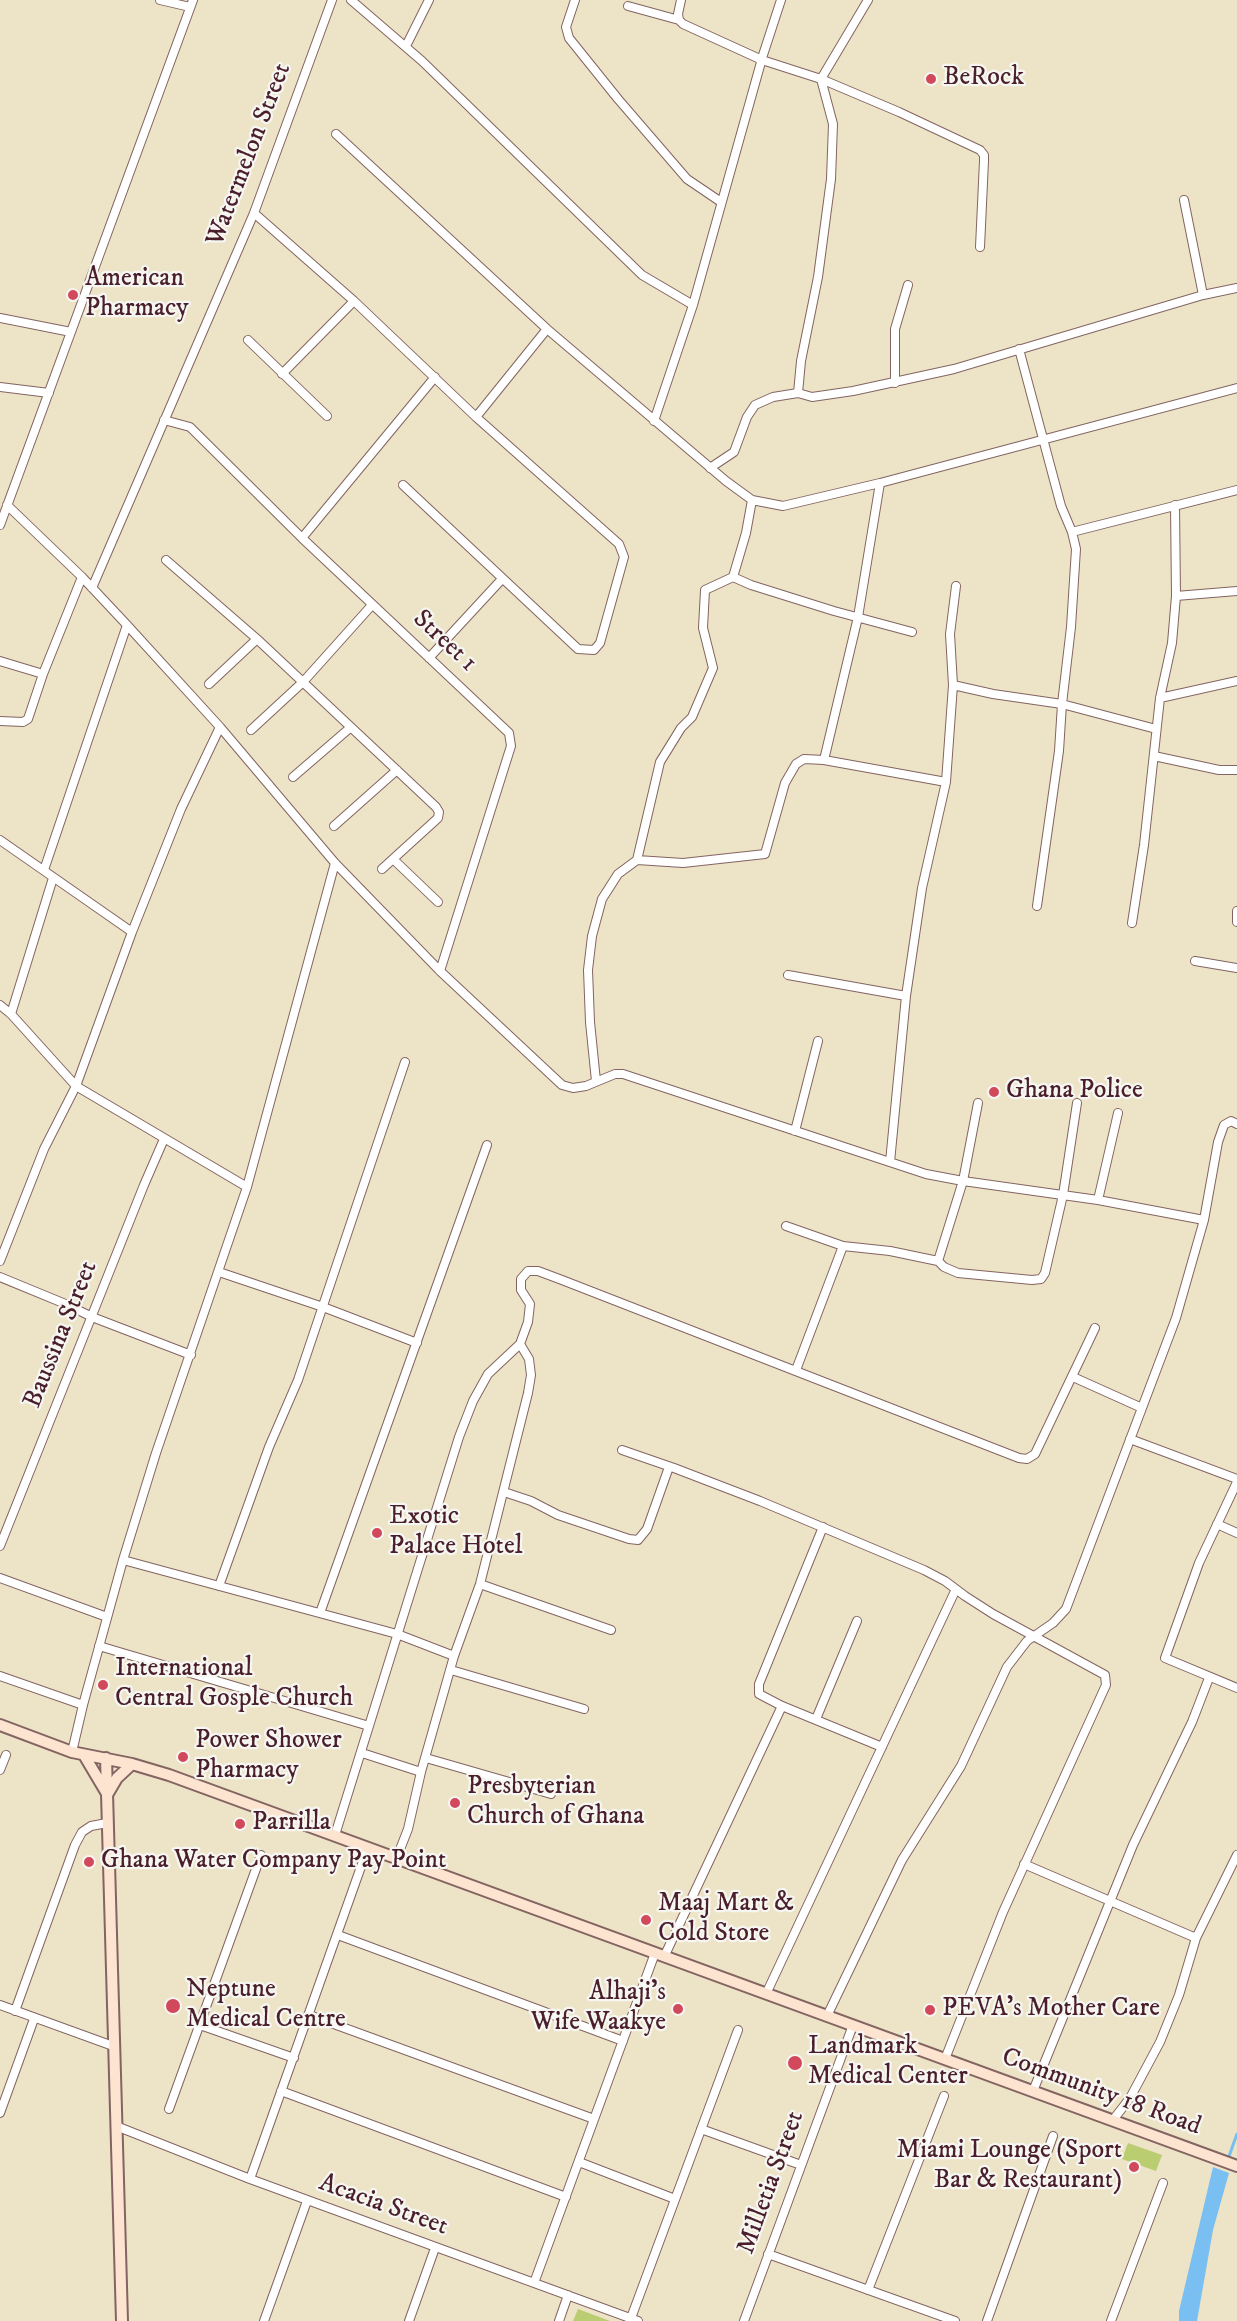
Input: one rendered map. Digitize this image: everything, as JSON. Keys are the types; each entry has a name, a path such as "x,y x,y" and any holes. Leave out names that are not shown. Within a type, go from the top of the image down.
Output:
{"main road":[{"name":"Community 18 Road","path":"0,1725 72,1752 132,1764 169,1775 1237,2166"},
{"path":"84,1755 107,1795"},
{"path":"106,1758 122,2321"},
{"path":"107,1795 117,1778 132,1764"}],"street":[{"path":"0,525 191,3 160,0"},
{"name":"Watermelon Street","path":"92,588 254,213 332,0"},
{"path":"351,0 406,46 642,275 693,305"},
{"path":"406,46 429,0"},
{"path":"575,0 566,27 569,38 687,179 721,202"},
{"path":"679,20 681,0"},
{"path":"654,421 693,305 781,0"},
{"path":"798,393 801,361 818,277 831,179 833,124 821,79 868,0"},
{"path":"628,6 679,20 683,24 762,60 821,79 980,150 984,155 980,247"},
{"path":"336,134 547,329 710,468 752,500 783,506 880,483 1237,388"},
{"path":"1184,200 1203,295"},
{"path":"254,213 354,301 476,417 619,544 624,557 600,643 594,650 578,649 403,484"},
{"path":"895,383 894,329 908,285"},
{"path":"710,468 734,452 747,417 755,405 773,398 798,393 812,397 895,383 954,369 1203,295 1237,288"},
{"path":"282,374 354,301"},
{"path":"0,318 71,332"},
{"path":"476,417 547,329"},
{"path":"248,340 327,416"},
{"path":"1019,349 1061,506 1072,532 1076,549 1059,751 1038,906"},
{"path":"302,538 435,377"},
{"path":"0,387 49,393"},
{"name":"Street 1","path":"164,420 190,427 372,605 506,728 511,739 511,746 440,971"},
{"path":"824,760 858,617 880,483"},
{"path":"1072,532 1237,490"},
{"path":"637,860 660,762 675,737 692,717 713,668 703,628 705,590 733,577 746,533 752,500"},
{"path":"7,505 82,577 127,625 220,727 335,863 440,971 562,1085 573,1088 586,1086 615,1074 623,1074 926,1174 1098,1200 1204,1220"},
{"path":"1132,923 1144,845 1160,698 1172,643 1176,596 1176,505"},
{"path":"166,560 257,639 439,812 438,818 381,869"},
{"path":"0,721 23,722 28,719 43,674 82,577"},
{"path":"733,577 750,585 912,632"},
{"path":"429,658 502,579"},
{"path":"890,1162 906,996 922,888 946,782 953,685 950,634 956,586"},
{"path":"1176,596 1237,591"},
{"path":"251,730 303,682 372,605"},
{"path":"44,870 127,625"},
{"path":"209,684 257,639"},
{"path":"0,661 43,674"},
{"path":"1160,698 1237,681"},
{"path":"953,685 993,694 1062,704 1156,729"},
{"path":"0,1261 44,1149 76,1086 132,932 181,809 220,727"},
{"path":"292,777 351,727"},
{"path":"1154,756 1219,770 1237,770"},
{"path":"597,1081 590,1022 588,970 592,936 603,898 618,874 637,860 683,863 765,854 785,783 796,764 804,759 824,760 946,782"},
{"path":"334,826 396,770"},
{"path":"0,840 132,932"},
{"path":"393,859 438,902"},
{"path":"72,1752 123,1560 156,1454 247,1186 335,863"},
{"path":"11,1014 53,878"},
{"path":"1237,911 1237,922"},
{"path":"1194,961 1237,968"},
{"path":"788,975 906,996"},
{"path":"0,1005 11,1014 76,1086 247,1186"},
{"path":"795,1131 818,1041"},
{"path":"219,1586 269,1447 298,1380 405,1062"},
{"path":"938,1261 963,1181 978,1103"},
{"path":"786,1226 843,1246 890,1251 938,1261 944,1267 958,1273 1041,1279 1045,1274 1063,1196 1077,1103"},
{"path":"1098,1200 1118,1113"},
{"path":"827,2016 902,1860 960,1766 1007,1667 1020,1648 1053,1623 1066,1609 1176,1318 1204,1220 1218,1142 1224,1125 1231,1121 1237,1124"},
{"name":"Baussina Street","path":"0,1546 164,1139"},
{"path":"320,1613 487,1145"},
{"path":"796,1370 843,1246"},
{"path":"335,1835 459,1437 473,1401 488,1374 520,1344 528,1322 530,1304 521,1290 520,1280 528,1271 538,1271 1018,1458 1028,1459 1035,1454 1095,1328"},
{"path":"219,1272 322,1307 417,1343"},
{"path":"0,1277 92,1317 191,1355"},
{"path":"397,1857 408,1829 421,1772 454,1656 480,1584 504,1492 531,1374 529,1359 520,1344"},
{"path":"1073,1377 1142,1408"},
{"path":"1130,1439 1237,1480 1199,1563 1165,1659 1237,1688"},
{"path":"622,1450 822,1527 924,1570 945,1581 972,1601 1105,1675 1106,1685 988,1946 945,2059"},
{"path":"504,1492 531,1501 558,1515 634,1540 642,1537 646,1529 669,1467"},
{"path":"1217,1524 1237,1533"},
{"path":"822,1527 758,1689 759,1694 782,1706 882,1747"},
{"path":"123,1560 397,1634 454,1656"},
{"path":"0,1578 107,1617"},
{"path":"480,1584 611,1630"},
{"path":"766,1994 956,1589"},
{"path":"816,1719 857,1621"},
{"path":"99,1646 369,1726"},
{"path":"451,1670 584,1709"},
{"path":"0,1676 83,1705"},
{"path":"1033,2091 1133,1845 1192,1722 1209,1678"},
{"path":"534,2283 623,2041 660,1955 782,1706"},
{"path":"362,1754 421,1772"},
{"path":"0,1770 6,1755"},
{"path":"426,1758 551,1794"},
{"path":"15,2011 75,1845 82,1832 91,1826 107,1824"},
{"path":"250,2179 368,1847"},
{"path":"169,2109 261,1855"},
{"path":"1113,2120 1139,2083 1160,2042 1179,1995 1196,1938 1237,1855"},
{"path":"1024,1864 1111,1899 1196,1938"},
{"path":"338,1935 623,2041"},
{"path":"0,2005 113,2046"},
{"path":"309,2015 594,2119"},
{"path":"0,2113 34,2019"},
{"path":"200,2025 294,2058"},
{"name":"Milletia Street","path":"744,2321 853,2025"},
{"path":"634,2320 700,2129 738,2030"},
{"path":"282,2091 566,2197"},
{"path":"868,2290 944,2096"},
{"name":"Acacia Street","path":"117,2126 250,2179 634,2320"},
{"path":"700,2129 801,2165"},
{"path":"987,2321 1053,2136"},
{"path":"579,2162 675,2199"},
{"path":"1111,2321 1163,2183"},
{"path":"264,2321 307,2200"},
{"path":"409,2321 435,2248"},
{"path":"768,2254 955,2321"},
{"path":"559,2321 568,2295"}],"green space":[{"path":"1128,2143 1162,2155 1156,2171 1122,2159"},
{"path":"578,2309 610,2321 573,2321"}],"water":[{"path":"1213,2167 1229,2173 1213,2230 1197,2321 1179,2321 1179,2311"}],"waterway":[{"path":"1228,2159 1237,2134"}],"place":[{"name":"BeRock","path":"931,79"},
{"name":"American Pharmacy","path":"73,295"},
{"name":"Ghana Police","path":"994,1092"},
{"name":"Exotic Palace Hotel","path":"377,1533"},
{"name":"International Central Gosple Church","path":"103,1685"},
{"name":"Power Shower Pharmacy","path":"183,1757"},
{"name":"Presbyterian Church of Ghana","path":"455,1803"},
{"name":"Parrilla","path":"240,1824"},
{"name":"Ghana Water Company Pay Point","path":"89,1862"},
{"name":"Maaj Mart & Cold Store","path":"646,1920"},
{"name":"Neptune Medical Centre","path":"173,2006"},
{"name":"Alhaji’s Wife Waakye","path":"678,2009"},
{"name":"PEVA’s Mother Care","path":"930,2010"},
{"name":"Landmark Medical Center","path":"795,2063"},
{"name":"Miami Lounge (Sport Bar & Restaurant)","path":"1134,2167"}]}
